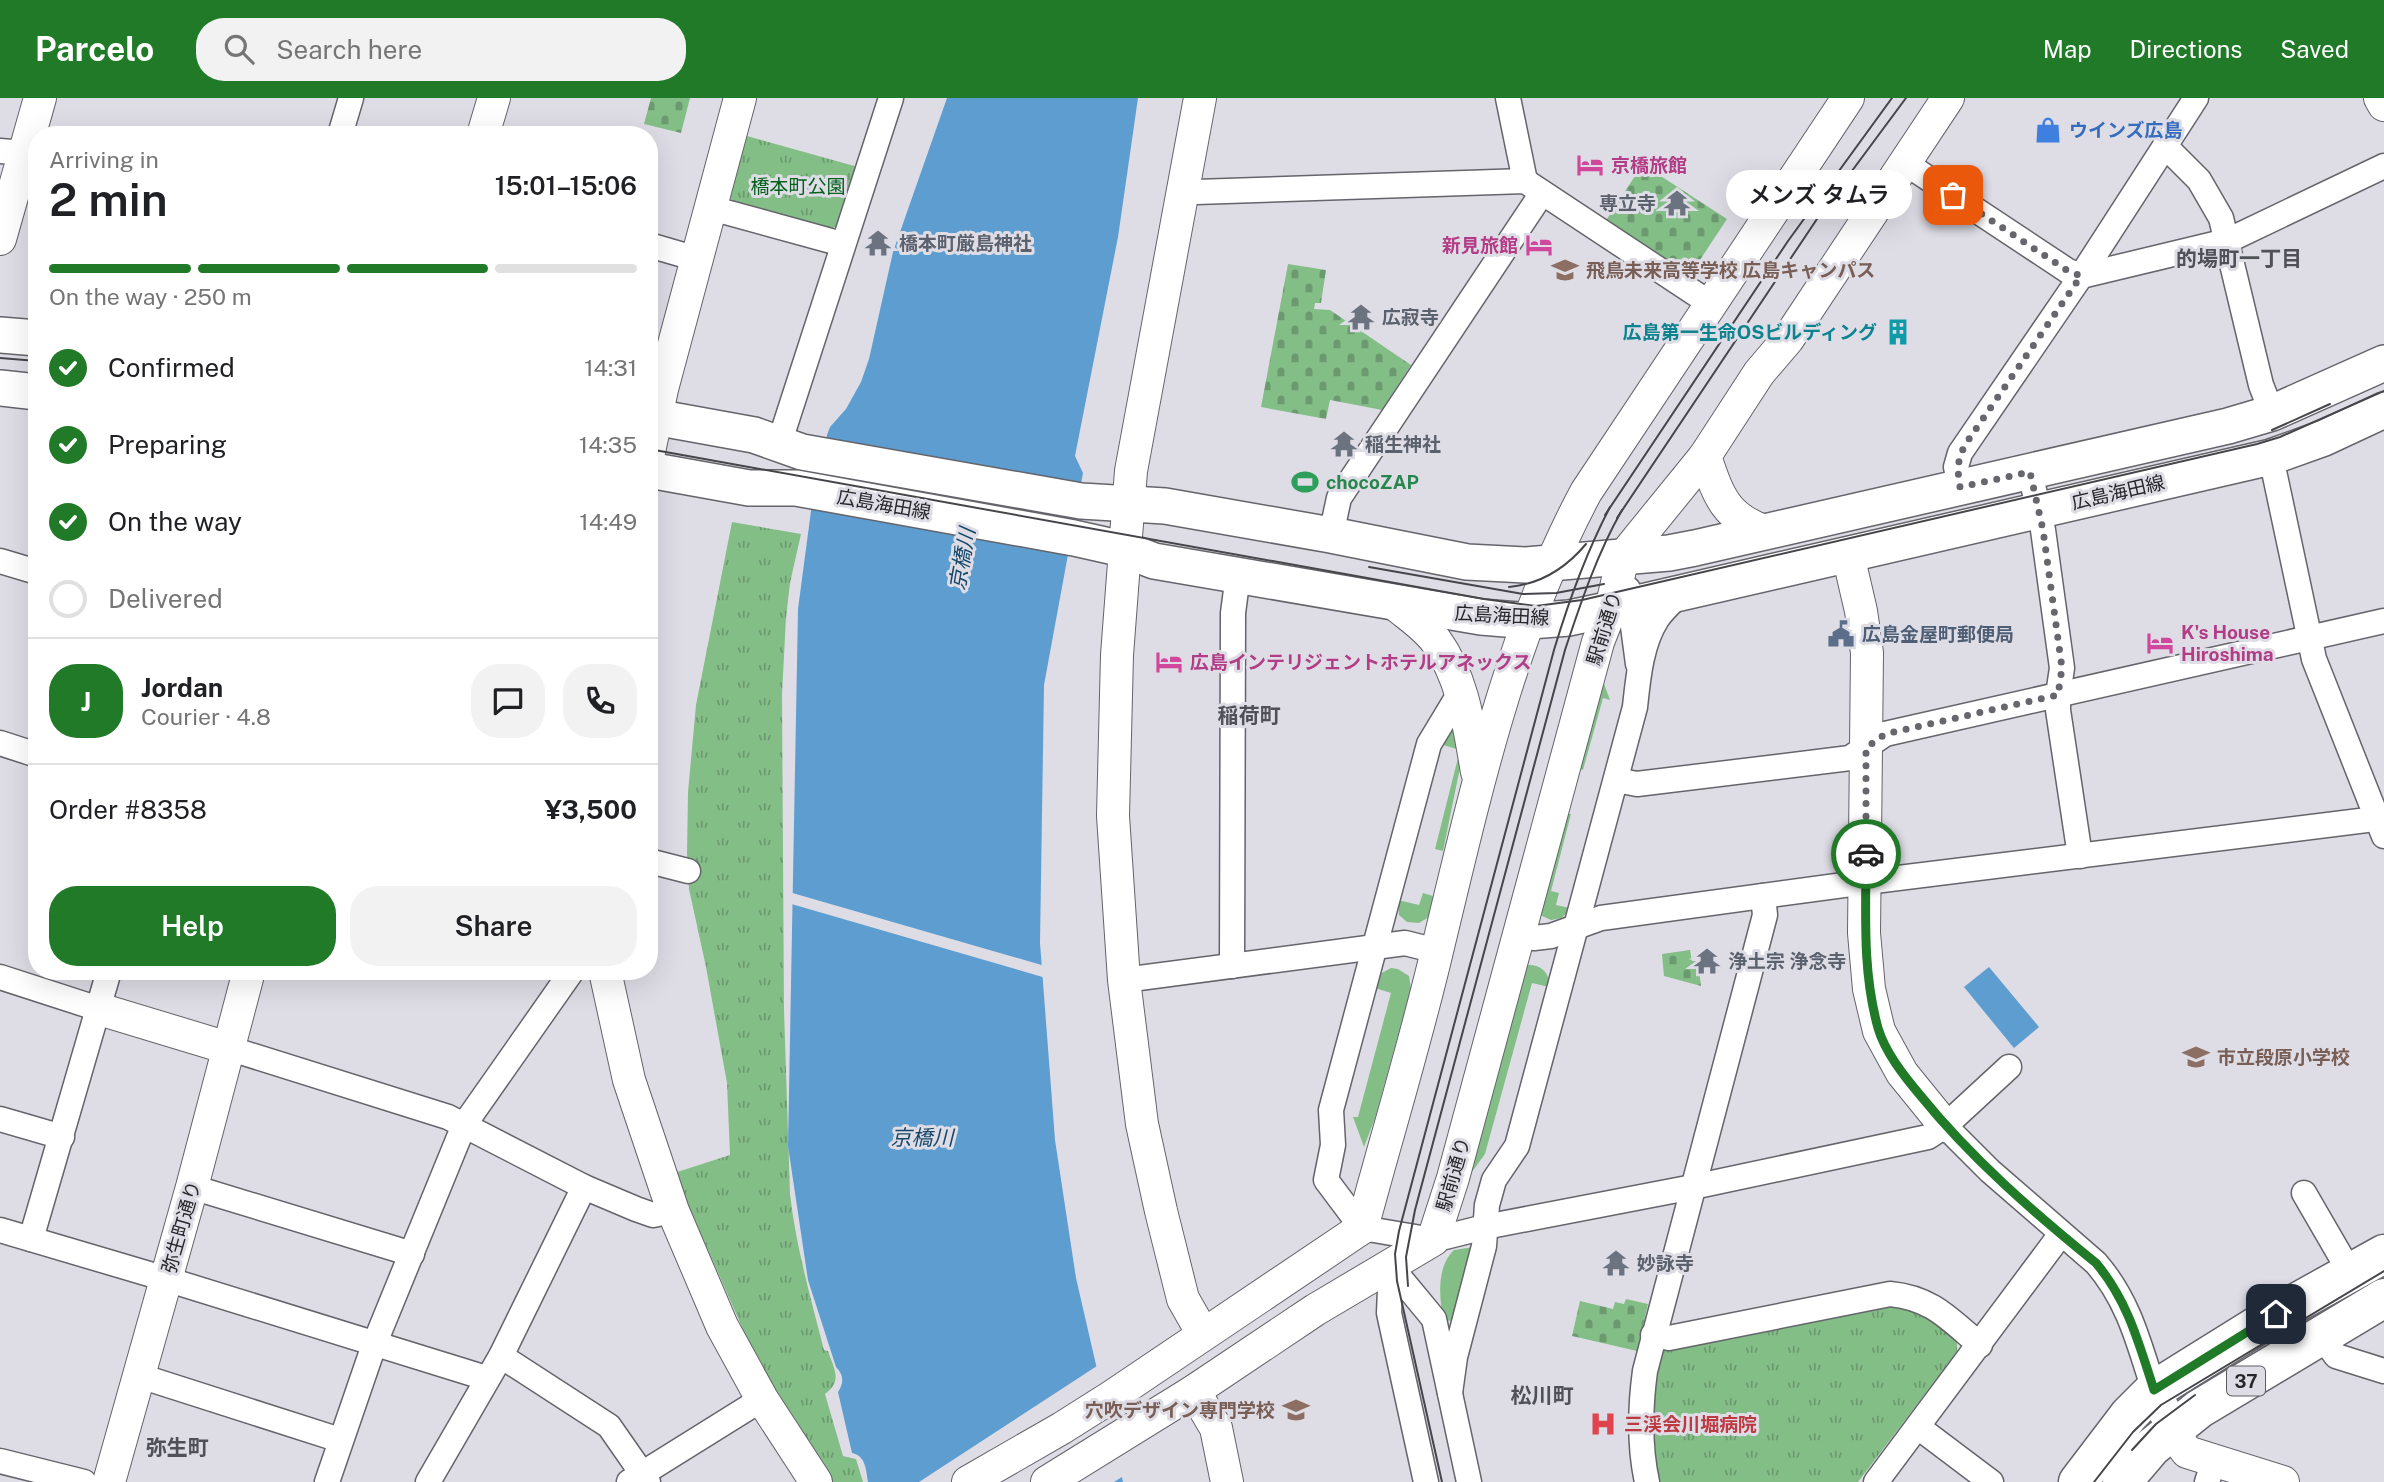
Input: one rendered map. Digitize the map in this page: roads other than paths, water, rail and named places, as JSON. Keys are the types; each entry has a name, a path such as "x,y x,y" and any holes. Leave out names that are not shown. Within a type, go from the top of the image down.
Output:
{"main road":[{"path":"0,335 28,337"},
{"name":"広島海田線","path":"658,418 754,435 816,454 1081,501 1164,506 1467,562 1526,565 1669,553 2228,426 2272,413 2384,362"},
{"path":"0,388 28,391"},
{"name":"広島海田線","path":"658,472 749,488 796,488 1074,538 1123,549 1154,561 1395,604 1481,617 1530,621 1569,618 1680,594 2271,457 2324,438 2384,410"},
{"name":"37","path":"2078,1482 2129,1415 2154,1390 2276,1314 2384,1255"},
{"name":"37","path":"2122,1482 2137,1462 2172,1428 2384,1297"}],"street":[{"path":"30,126 40,98"},
{"path":"343,126 351,98"},
{"path":"486,126 494,98"},
{"path":"658,399 740,98"},
{"path":"779,444 891,98"},
{"path":"1200,98 1130,471 1117,655 1113,816 1124,980 1142,1124 1183,1298 1203,1334"},
{"path":"1331,535 1339,498 1534,187 1508,98"},
{"path":"968,1482 1111,1397 1362,1228 1437,951 1478,780 1513,664 1560,541 1586,492 1848,98"},
{"name":"駅前通り","path":"1433,1240 1453,1178 1598,642 1620,607 1623,557 1705,456 1759,373 1788,339 1948,98"},
{"path":"1960,487 1956,467 1960,453 2081,276 2196,98"},
{"path":"2380,98 2384,105"},
{"path":"0,239 20,153 28,131"},
{"path":"2165,146 2199,180 2221,218 2261,385 2272,413"},
{"path":"1905,163 2068,271 2081,276 2227,241 2384,166"},
{"path":"1182,189 1196,192 1534,187 1711,304"},
{"path":"711,208 842,244"},
{"path":"658,247 697,258"},
{"path":"1705,456 1717,493 1725,505 1737,518 1750,526 1767,531"},
{"path":"1520,934 1534,938 1551,936 1601,918 1866,882 2382,824 2315,659 2271,457"},
{"path":"2030,472 2039,509 2062,668 2058,695 2080,856"},
{"path":"1848,555 1861,611 1867,653 1864,933 1869,989 1879,1031 1902,1073 1945,1126 1990,1171 2096,1263 2120,1296 2139,1340 2154,1390 2187,1452 2211,1471 2283,1482"},
{"path":"0,561 28,569"},
{"path":"1232,966 1233,612 1238,575"},
{"path":"1450,1393 1455,1357 1484,1247 1488,1205 1494,1180 1517,1146 1636,707 1639,673 1658,617 1680,594"},
{"path":"1395,604 1435,640 1461,691 1478,780"},
{"path":"1620,607 1639,673"},
{"path":"1616,780 1637,784 1850,758 1885,734 2384,621"},
{"path":"1461,691 1429,744 1331,1110 1333,1146 1326,1180 1434,1319 1469,1482"},
{"path":"0,743 28,752"},
{"path":"658,863 688,871"},
{"path":"1647,1482 1642,1449 1642,1398 1653,1335 1765,915 1763,896"},
{"path":"1124,980 1405,943 1437,951"},
{"path":"0,978 448,1117 584,1187 653,1215 673,1211"},
{"path":"32,1239 107,980"},
{"name":"弥生町通り","path":"109,1482 247,980"},
{"path":"327,1482 374,1345 464,1125 560,980"},
{"path":"607,980 629,1080 673,1211 722,1326 762,1399 816,1482"},
{"path":"1047,1482 1194,1391 1315,1310 1433,1240 1485,1227 1693,1187 1928,1137 1945,1126 2009,1067"},
{"path":"0,1119 62,1137"},
{"path":"192,1187 411,1254"},
{"path":"428,1482 501,1356 584,1187"},
{"path":"2304,1193 2351,1274"},
{"path":"1362,1228 1433,1240"},
{"path":"0,1230 486,1378"},
{"path":"1876,1482 2061,1234"},
{"path":"1391,1267 1389,1313 1426,1482"},
{"path":"1653,1335 1669,1338 1889,1294 1923,1300 1942,1312 1980,1345"},
{"path":"2321,1335 2336,1356 2384,1371"},
{"path":"501,1356 609,1426 640,1479 762,1399"},
{"path":"140,1376 340,1440"},
{"path":"1194,1391 1216,1428 1227,1482"},
{"path":"1918,1427 1991,1482"},
{"path":"0,1461 84,1482"}],"water":[{"name":"京橋川","path":"947,98 1138,98 1118,237 1075,456 1083,473 1044,685 1040,943 1055,1140 1076,1278 1123,1482 868,1482 863,1460 852,1453 838,1392 842,1376 836,1367 808,1280 788,1146 798,609 811,511 827,435 861,382 869,359 893,252"},
{"path":"1989,967 2039,1027 2014,1048 1964,987"}],"tram line":[{"path":"1605,515 1788,241 1892,98"},
{"path":"1617,518 1823,210 1906,98"},
{"path":"0,358 28,360"},
{"path":"658,451 1484,599 1536,606 1582,600 2257,444 2280,437 2384,391"},
{"path":"2272,430 2330,404"},
{"path":"1442,1482 1397,1281 1395,1254 1554,650 1579,577 1610,507"},
{"path":"1408,1286 1406,1257 1415,1210 1565,650 1597,561 1622,510"},
{"path":"1509,587 1532,582 1552,573 1586,544"},
{"path":"1369,567 1523,594 1556,593 1604,584"},
{"path":"2094,1482 2133,1432 2161,1405 2384,1271"},
{"path":"2132,1450 2156,1424 2195,1395"}],"place":[{"name":"ウインズ広島","path":"2048,130"},
{"name":"京橋旅館","path":"1590,165"},
{"name":"メンズ タムラ","path":"1953,195"},
{"name":"専立寺","path":"1677,203"},
{"name":"橋本町厳島神社","path":"878,243"},
{"name":"新見旅館","path":"1539,245"},
{"name":"飛鳥未来高等学校 広島キャンパス","path":"1565,270"},
{"name":"広寂寺","path":"1361,317"},
{"name":"広島第一生命OSビルディング","path":"1898,332"},
{"name":"稲生神社","path":"1344,444"},
{"name":"chocoZAP","path":"1305,482"},
{"name":"広島金屋町郵便局","path":"1841,634"},
{"name":"K's House Hiroshima","path":"2160,643"},
{"name":"広島インテリジェントホテルアネックス","path":"1169,662"},
{"name":"浄土宗 浄念寺","path":"1707,961"},
{"name":"市立段原小学校","path":"2196,1057"},
{"name":"妙詠寺","path":"1616,1263"},
{"name":"穴吹デザイン専門学校","path":"1296,1410"},
{"name":"三渓会川堀病院","path":"1603,1424"}],"district":[{"name":"的場町一丁目","path":"2239,258"},
{"name":"稲荷町","path":"1249,715"},
{"name":"松川町","path":"1542,1395"},
{"name":"弥生町","path":"177,1447"}],"park label":[{"name":"橋本町公園","path":"798,186"}]}
